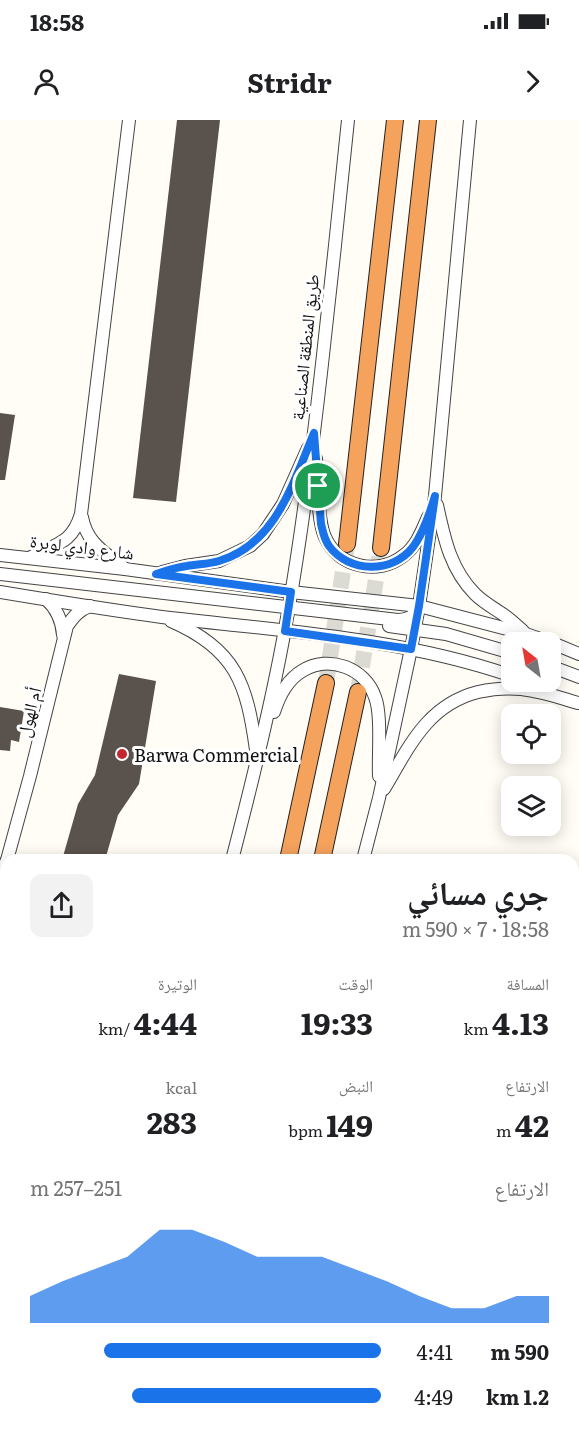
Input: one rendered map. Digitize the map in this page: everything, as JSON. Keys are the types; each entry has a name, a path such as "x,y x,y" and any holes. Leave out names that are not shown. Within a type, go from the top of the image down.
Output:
{"highway":[{"path":"347,544 395,120"},
{"path":"381,548 428,120"},
{"path":"289,854 326,683"},
{"path":"323,854 358,692"}],"street":[{"path":"30,558 71,536 81,514 129,120"},
{"name":"طريق المنطقة الصناعية","path":"234,854 257,760 289,608 314,433 348,120"},
{"path":"365,854 379,798 415,629 435,496 470,120"},
{"path":"314,433 321,524 324,535 329,546 339,556 350,562 362,566 383,566 404,556 413,547 421,532 435,496"},
{"path":"156,574 185,566 219,561 250,546 263,534 283,504 314,433"},
{"path":"435,496 445,543 450,558 462,579 476,595 524,632"},
{"path":"81,514 84,529 90,539 125,569"},
{"name":"شارع وادي لوبرة","path":"0,555 419,606 518,632"},
{"path":"0,574 402,620 414,615 419,606"},
{"path":"0,591 160,617 285,631 411,649 501,672"},
{"name":"أم الهول","path":"46,599 58,614 62,625 63,643"},
{"name":"أم الهول","path":"8,854 67,626 82,609 90,606"},
{"path":"285,631 292,620 301,616 446,634 501,650"},
{"path":"160,617 197,633 227,658 237,674 246,697 253,724 257,760"},
{"name":"شارع وادي لوبرة","path":"561,647 579,654"},
{"path":"257,760 278,700 292,679 312,666 325,663 339,665 360,674 376,698 379,798"},
{"path":"561,671 579,678"},
{"path":"379,798 417,736 450,702 492,689 512,688 534,691 578,703"},
{"path":"554,692 578,703"}],"building":[{"path":"177,120 220,120 176,502 133,498"},
{"path":"0,413 15,415 5,480 0,480"},
{"path":"119,674 156,681 139,784 118,815 107,854 64,854 78,804 95,775"},
{"path":"0,707 24,711 19,742 11,740 10,751 0,750"}],"tunnel":[{"path":"326,683 347,545"},
{"path":"358,691 381,548"}],"place":[{"name":"Barwa Commercial","path":"122,754"}],"route":[{"path":"314,433 318,486 321,524 329,546 339,556 350,562 373,567 394,562 413,547 435,496 411,649 285,631 291,592 156,574 185,566 219,561 250,546 263,534 283,504 314,433"}]}
